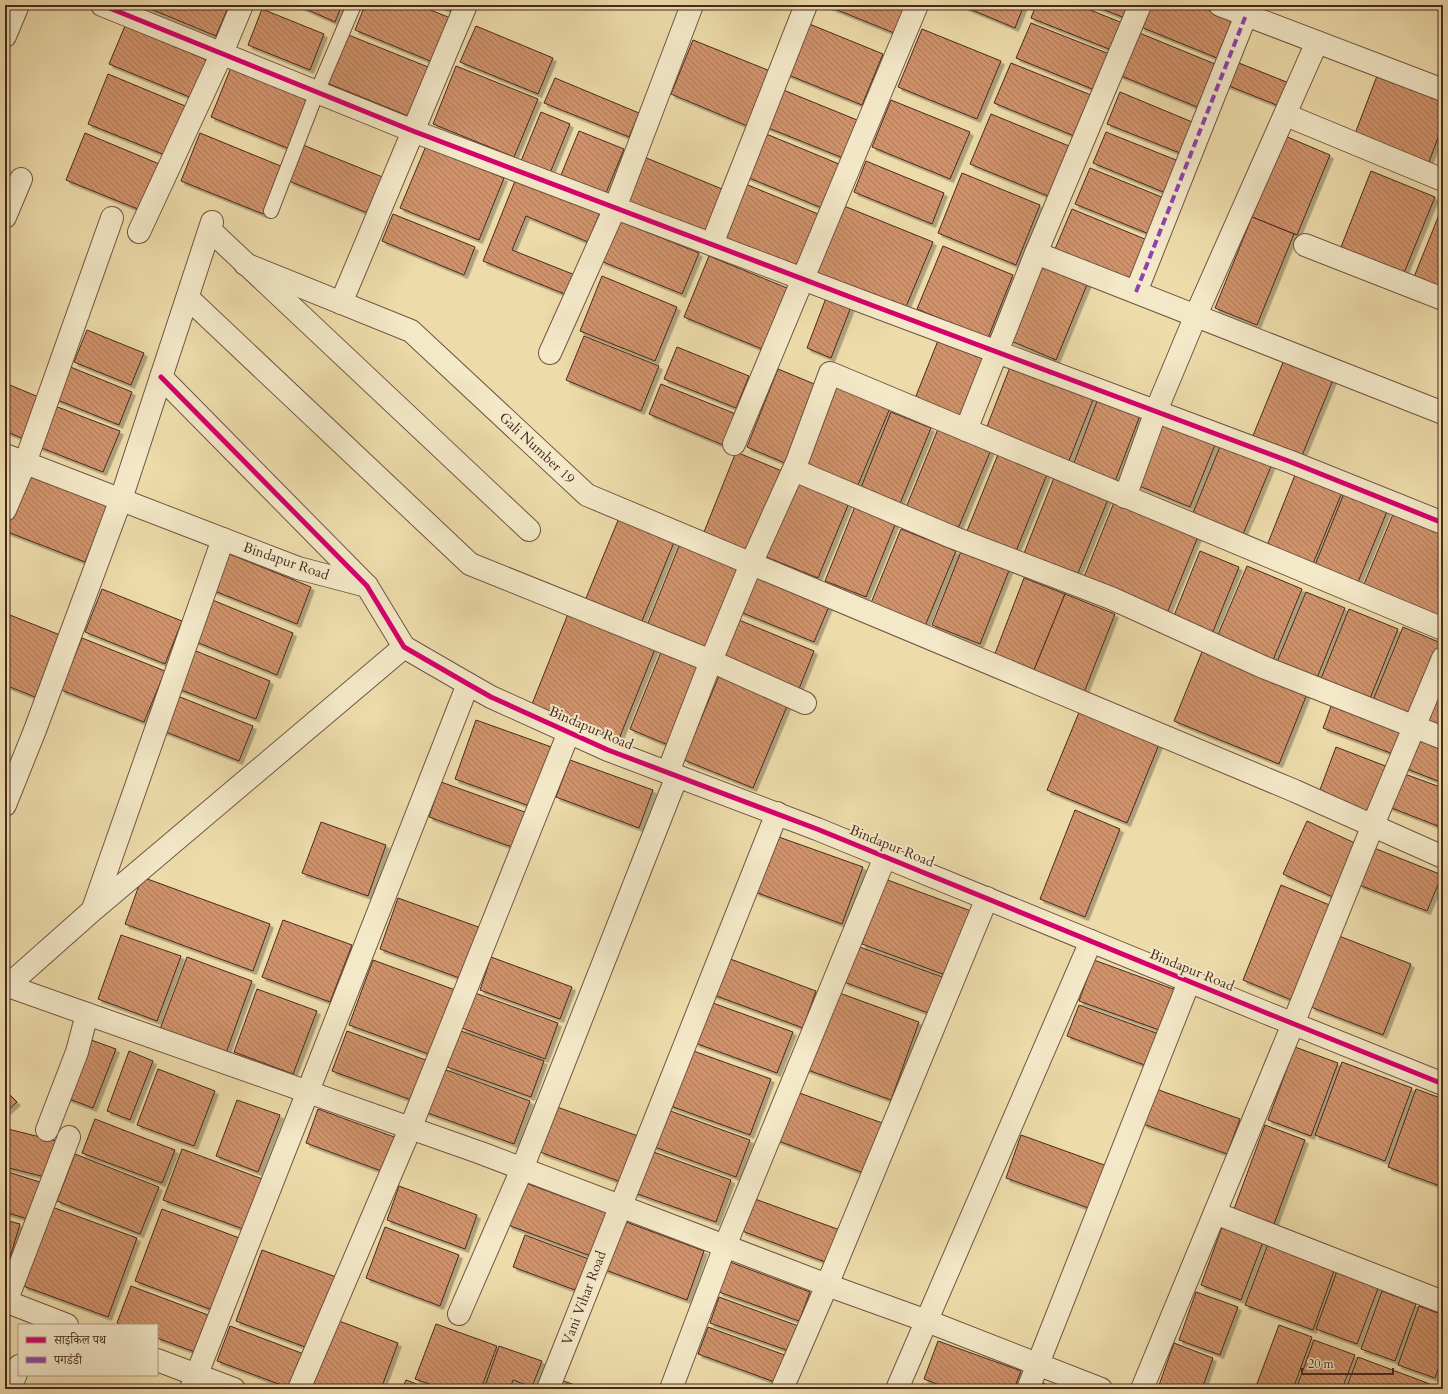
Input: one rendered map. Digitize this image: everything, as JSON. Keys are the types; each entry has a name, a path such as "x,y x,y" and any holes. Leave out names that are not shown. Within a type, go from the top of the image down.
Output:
{"street":[{"path":"5,36 18,5"},
{"path":"102,5 133,11 222,53 413,131 1291,462 1443,523"},
{"path":"139,232 222,53 242,5"},
{"path":"341,303 466,5"},
{"path":"550,353 615,208 692,5"},
{"path":"712,244 806,5"},
{"path":"734,444 917,5"},
{"path":"966,430 1036,253 1140,5"},
{"path":"1220,5 1443,90"},
{"path":"1136,292 1246,15"},
{"path":"1125,497 1156,411 1196,316 1317,42"},
{"path":"1286,115 1443,180"},
{"path":"5,217 21,179"},
{"path":"5,510 25,463 112,218"},
{"path":"5,805 35,730 120,499 211,226 245,264 529,530"},
{"path":"1305,245 1443,299"},
{"path":"1036,253 1443,413"},
{"name":"Gali Number 19","path":"245,264 411,331 587,495 1372,825 1443,857"},
{"path":"188,298 470,564 711,662 805,703"},
{"path":"459,1314 522,1169 673,774 711,662 751,564 794,470 830,373 1443,629"},
{"path":"161,377 367,586"},
{"name":"Bindapur Road","path":"5,455 298,568 367,586 404,647 491,697 608,750 776,813 1292,1024 1443,1084"},
{"path":"794,470 952,537 1112,598 1263,667 1443,738"},
{"path":"92,910 223,539"},
{"path":"404,647 92,910 6,987 87,1014 522,1169 926,1321 1100,1389"},
{"path":"1142,1389 1372,825 1415,727 1443,658"},
{"path":"194,1382 468,684"},
{"path":"299,1389 410,1129 569,732"},
{"name":"Vani Vihar Road","path":"548,1389 776,813"},
{"path":"671,1389 724,1246 885,857"},
{"path":"782,1389 827,1285 987,898"},
{"path":"897,1389 1091,941"},
{"path":"1028,1389 1189,982"},
{"path":"48,1130 77,1052 87,1014"},
{"path":"61,1324 38,1320 6,1302 69,1137"},
{"path":"1215,1213 1443,1302"},
{"path":"158,1361 194,1382 234,1389"},
{"path":"10,1389 18,1369"}],"lane":[{"path":"271,211 317,92 354,5"}],"building":[{"path":"141,5 229,5 216,36"},
{"path":"297,5 342,5 335,22"},
{"path":"365,5 418,5 458,21 440,65 355,30"},
{"path":"437,5 464,5 460,14"},
{"path":"825,5 905,5 894,33"},
{"path":"960,5 1024,5 1015,28"},
{"path":"1036,5 1078,5 1125,24 1114,51 1031,18"},
{"path":"1092,5 1130,5 1125,18"},
{"path":"1150,5 1196,5 1232,20 1217,58 1141,27"},
{"path":"262,9 324,34 310,70 248,45"},
{"path":"802,21 883,54 862,105 781,72"},
{"path":"1031,23 1112,55 1097,91 1016,58"},
{"path":"125,26 207,60 192,98 109,64"},
{"path":"476,26 553,58 538,94 460,62"},
{"path":"922,29 1001,61 977,119 898,87"},
{"path":"1137,32 1220,66 1202,109 1119,75"},
{"path":"346,34 433,69 413,118 327,83"},
{"path":"693,40 775,73 752,128 671,94"},
{"path":"1234,61 1289,83 1279,106 1224,84"},
{"path":"1011,63 1096,97 1079,138 994,103"},
{"path":"232,65 313,98 292,150 211,117"},
{"path":"456,66 538,99 514,157 433,124"},
{"path":"108,74 190,108 170,157 88,124"},
{"path":"1377,76 1443,101 1443,125 1427,167 1353,139"},
{"path":"555,78 639,113 629,137 544,103"},
{"path":"776,87 857,120 843,158 761,125"},
{"path":"1120,92 1197,124 1185,155 1107,124"},
{"path":"891,100 970,132 950,179 872,147"},
{"path":"541,112 570,124 550,173 521,161"},
{"path":"991,114 1069,146 1048,196 970,164"},
{"path":"579,131 624,149 606,193 561,175"},
{"path":"759,131 839,164 822,208 742,175"},
{"path":"1106,132 1181,162 1168,194 1093,163"},
{"path":"85,133 164,166 145,212 66,180"},
{"path":"200,133 283,167 263,214 181,181"},
{"path":"1285,136 1330,155 1297,235 1252,217"},
{"path":"303,145 385,178 370,214 289,181"},
{"path":"426,146 504,178 479,240 400,208"},
{"path":"644,157 727,191 708,239 624,205"},
{"path":"866,161 944,193 932,224 854,192"},
{"path":"1090,168 1169,200 1154,236 1075,204"},
{"path":"1371,171 1435,197 1404,273 1341,247"},
{"path":"962,173 1040,205 1016,265 938,233"},
{"path":"517,176 601,210 588,242 526,216 512,250 575,275 567,295 483,261"},
{"path":"743,183 818,214 796,268 721,238"},
{"path":"1443,205 1443,289 1414,277"},
{"path":"844,206 933,242 903,314 815,278"},
{"path":"1072,209 1152,242 1135,282 1055,249"},
{"path":"393,214 475,247 464,275 382,241"},
{"path":"1252,217 1294,234 1257,325 1215,308"},
{"path":"617,220 699,253 682,294 601,261"},
{"path":"943,246 1013,275 988,338 917,309"},
{"path":"709,256 787,288 762,349 684,317"},
{"path":"1042,260 1089,280 1056,360 1009,340"},
{"path":"602,276 677,307 655,361 580,331"},
{"path":"826,298 851,307 831,358 807,348"},
{"path":"943,328 990,347 961,421 914,401"},
{"path":"87,330 144,353 131,385 74,362"},
{"path":"584,336 659,366 641,411 566,380"},
{"path":"677,347 749,376 736,408 664,379"},
{"path":"1284,360 1333,380 1301,458 1252,438"},
{"path":"1012,362 1095,395 1068,463 986,429"},
{"path":"68,366 132,392 119,425 55,399"},
{"path":"778,369 824,388 792,466 747,447"},
{"path":"5,383 41,398 24,439 5,431"},
{"path":"661,384 736,414 723,445 649,414"},
{"path":"835,386 890,408 855,492 801,469"},
{"path":"1099,396 1141,413 1114,484 1072,468"},
{"path":"55,406 120,431 103,472 39,447"},
{"path":"891,412 931,428 897,511 858,495"},
{"path":"1164,418 1217,440 1190,507 1137,485"},
{"path":"938,429 991,450 957,531 905,510"},
{"path":"1221,444 1272,464 1241,539 1191,518"},
{"path":"736,452 782,471 749,551 704,532"},
{"path":"999,452 1048,472 1014,556 965,536"},
{"path":"5,465 13,469 5,489"},
{"path":"1297,470 1343,490 1310,571 1264,553"},
{"path":"28,474 108,505 85,562 5,531"},
{"path":"1055,475 1109,497 1076,578 1023,556"},
{"path":"796,477 851,498 818,578 764,556"},
{"path":"1345,491 1388,509 1356,587 1313,570"},
{"path":"1115,500 1199,534 1166,616 1082,582"},
{"path":"856,504 897,520 866,597 825,581"},
{"path":"1396,507 1443,527 1443,623 1362,589"},
{"path":"619,518 675,540 640,626 584,603"},
{"path":"901,529 956,551 925,626 871,603"},
{"path":"681,541 740,565 704,652 646,628"},
{"path":"962,549 1010,568 980,644 932,625"},
{"path":"1200,551 1239,567 1212,634 1173,618"},
{"path":"227,553 311,587 297,624 212,590"},
{"path":"1247,566 1302,589 1273,660 1217,637"},
{"path":"754,573 830,604 814,642 738,611"},
{"path":"1024,578 1065,594 1030,680 991,664"},
{"path":"102,589 182,621 165,664 85,632"},
{"path":"1306,592 1345,608 1317,678 1277,662"},
{"path":"1065,594 1115,614 1081,700 1030,680"},
{"path":"210,599 293,633 277,675 194,641"},
{"path":"570,609 657,644 619,739 532,704"},
{"path":"1349,609 1398,629 1369,701 1320,681"},
{"path":"5,613 60,635 35,697 5,685"},
{"path":"734,618 814,651 797,694 716,661"},
{"path":"1403,627 1441,643 1409,721 1371,705"},
{"path":"82,638 165,671 144,722 61,690"},
{"path":"663,647 702,663 668,745 630,729"},
{"path":"1204,647 1309,689 1279,764 1174,721"},
{"path":"191,649 270,681 256,719 176,688"},
{"path":"1443,669 1443,735 1421,726"},
{"path":"721,671 790,699 753,788 684,760"},
{"path":"175,695 253,726 239,761 161,730"},
{"path":"1334,698 1408,726 1396,755 1323,728"},
{"path":"1080,710 1160,742 1127,823 1047,790"},
{"path":"476,720 557,749 535,808 455,779"},
{"path":"1415,732 1443,743 1443,783 1402,767"},
{"path":"1336,747 1388,767 1369,815 1318,795"},
{"path":"570,760 653,790 639,828 556,797"},
{"path":"1402,773 1443,788 1443,828 1389,807"},
{"path":"441,782 533,815 520,850 429,817"},
{"path":"1075,810 1120,829 1085,917 1040,899"},
{"path":"1307,821 1357,844 1333,897 1283,874"},
{"path":"321,822 386,845 368,896 302,873"},
{"path":"776,836 863,867 842,924 755,892"},
{"path":"1374,848 1442,875 1427,911 1359,885"},
{"path":"142,877 270,924 253,971 125,924"},
{"path":"885,879 971,911 948,976 862,944"},
{"path":"1281,885 1332,906 1294,1001 1243,980"},
{"path":"398,898 484,929 465,980 380,949"},
{"path":"283,920 352,945 330,1002 262,977"},
{"path":"121,935 181,956 157,1021 98,999"},
{"path":"1339,936 1411,964 1383,1035 1311,1007"},
{"path":"857,946 945,978 931,1014 844,982"},
{"path":"187,957 252,981 226,1053 160,1029"},
{"path":"491,957 572,987 560,1019 480,990"},
{"path":"725,957 816,991 803,1028 711,994"},
{"path":"373,960 458,991 434,1056 349,1025"},
{"path":"1094,960 1176,990 1162,1031 1079,1001"},
{"path":"257,989 317,1011 293,1074 234,1052"},
{"path":"834,991 919,1022 891,1100 805,1069"},
{"path":"475,993 558,1023 545,1059 462,1028"},
{"path":"710,1002 793,1032 777,1073 695,1043"},
{"path":"1079,1005 1159,1034 1147,1066 1067,1036"},
{"path":"347,1031 431,1062 417,1102 332,1071"},
{"path":"461,1031 544,1061 531,1097 447,1067"},
{"path":"83,1037 116,1049 93,1108 61,1096"},
{"path":"1295,1047 1338,1063 1311,1136 1268,1120"},
{"path":"688,1049 771,1079 750,1135 668,1105"},
{"path":"129,1051 153,1061 130,1120 107,1111"},
{"path":"1342,1062 1412,1088 1385,1161 1315,1135"},
{"path":"441,1068 530,1101 514,1144 425,1112"},
{"path":"158,1069 215,1091 194,1146 137,1125"},
{"path":"1156,1089 1240,1119 1227,1154 1143,1124"},
{"path":"1416,1089 1443,1099 1443,1178 1440,1186 1388,1167"},
{"path":"5,1090 17,1102 5,1113"},
{"path":"794,1091 885,1124 866,1174 776,1140"},
{"path":"237,1100 280,1115 258,1172 216,1156"},
{"path":"557,1107 638,1136 621,1182 540,1152"},
{"path":"318,1109 397,1138 384,1172 306,1143"},
{"path":"665,1109 750,1140 736,1177 652,1146"},
{"path":"95,1119 175,1150 162,1183 82,1153"},
{"path":"1265,1125 1305,1140 1274,1224 1234,1209"},
{"path":"8,1129 56,1141 45,1177 5,1167 5,1132"},
{"path":"1021,1135 1107,1166 1091,1209 1006,1178"},
{"path":"182,1149 265,1180 246,1230 163,1200"},
{"path":"648,1150 731,1180 716,1222 632,1192"},
{"path":"75,1154 159,1187 140,1234 57,1201"},
{"path":"5,1171 43,1183 31,1220 5,1212"},
{"path":"523,1182 612,1215 596,1258 508,1225"},
{"path":"399,1186 477,1215 465,1249 387,1220"},
{"path":"755,1199 840,1230 828,1263 742,1231"},
{"path":"52,1207 137,1238 108,1317 23,1286"},
{"path":"162,1209 242,1239 215,1311 135,1281"},
{"path":"618,1219 704,1251 687,1300 600,1268"},
{"path":"5,1220 20,1224 5,1274"},
{"path":"385,1227 459,1255 440,1306 366,1278"},
{"path":"1222,1227 1263,1242 1241,1300 1201,1285"},
{"path":"525,1235 594,1261 583,1293 513,1267"},
{"path":"1268,1244 1335,1268 1313,1330 1245,1305"},
{"path":"262,1250 339,1278 313,1350 236,1321"},
{"path":"730,1262 810,1292 799,1321 719,1292"},
{"path":"1337,1271 1379,1286 1357,1344 1316,1329"},
{"path":"131,1286 216,1318 203,1355 158,1338 158,1324 117,1323"},
{"path":"1382,1291 1416,1304 1395,1361 1361,1349"},
{"path":"1196,1292 1238,1307 1220,1355 1179,1340"},
{"path":"719,1297 801,1327 792,1352 710,1323"},
{"path":"1419,1306 1443,1315 1443,1355 1435,1378 1398,1365"},
{"path":"331,1318 398,1343 381,1389 305,1389"},
{"path":"436,1324 497,1346 481,1389 443,1389 415,1379"},
{"path":"1279,1325 1312,1337 1293,1389 1255,1389"},
{"path":"230,1326 309,1356 292,1389 217,1361"},
{"path":"708,1327 790,1357 780,1384 698,1354"},
{"path":"1314,1340 1355,1355 1342,1389 1296,1389"},
{"path":"938,1341 1021,1371 1014,1389 950,1389 924,1379"},
{"path":"1174,1343 1213,1358 1202,1389 1158,1388"},
{"path":"499,1346 542,1361 532,1387 513,1380 510,1389 484,1389"},
{"path":"1358,1357 1430,1384 1428,1389 1346,1389"},
{"path":"558,1379 586,1389 554,1389"},
{"path":"406,1380 430,1389 402,1389"},
{"path":"1034,1380 1059,1389 1030,1389"},
{"path":"922,1384 935,1389 920,1389"}],"marked path":[{"path":"1136,292 1246,15"}],"cycle path":[{"path":"102,5 413,131 1291,462 1443,523"},
{"path":"161,377 367,586 404,647 491,697 608,750 817,829 1443,1084"}]}
